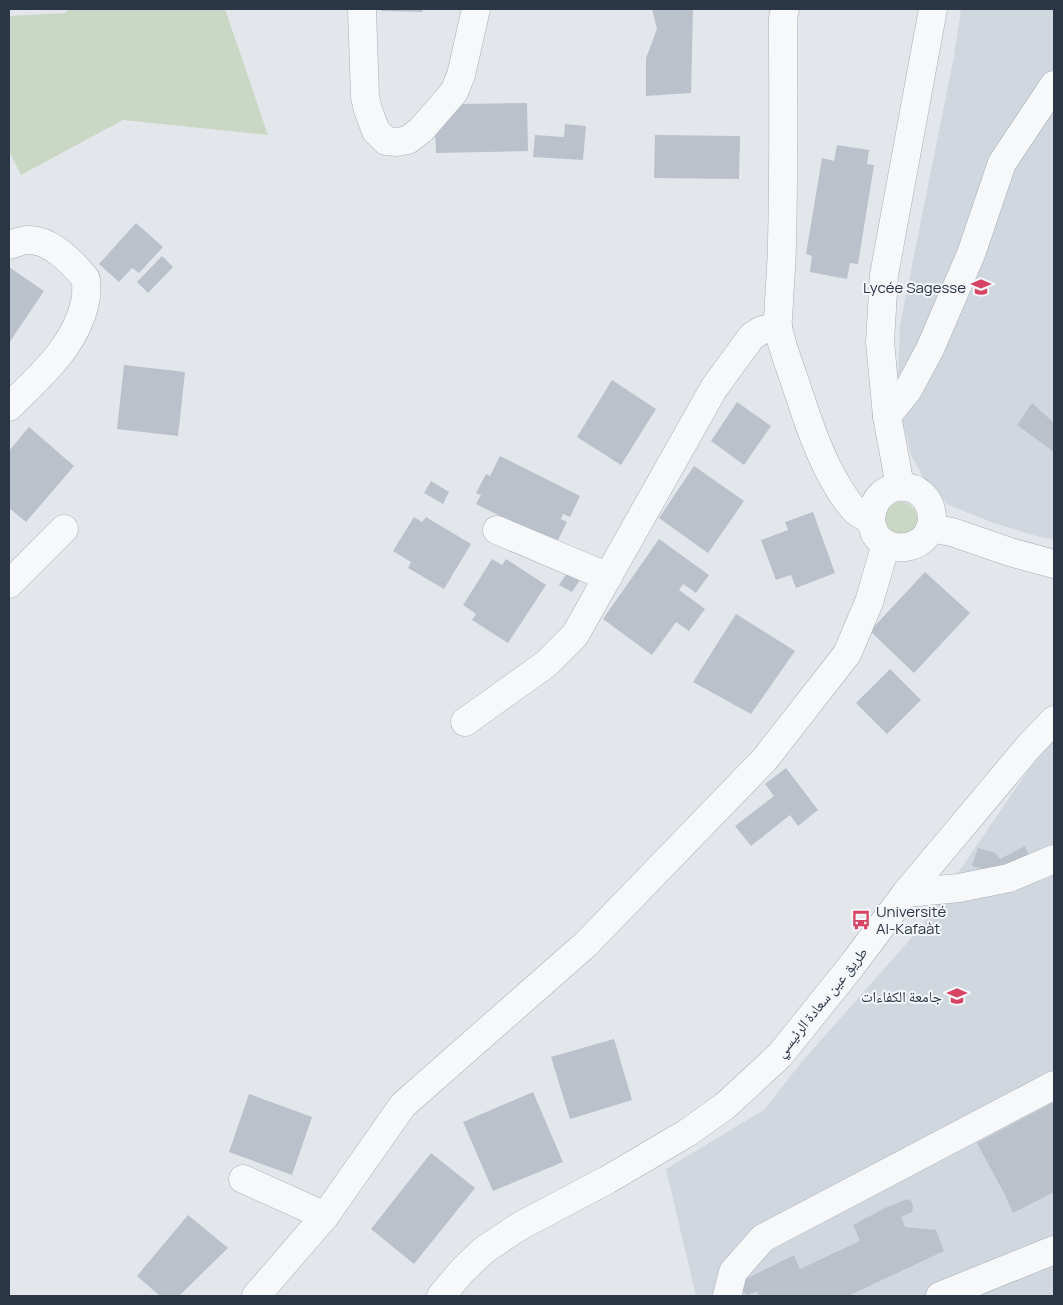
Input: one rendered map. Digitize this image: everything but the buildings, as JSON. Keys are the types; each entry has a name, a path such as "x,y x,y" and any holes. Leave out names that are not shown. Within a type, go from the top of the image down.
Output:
{"street":[{"path":"362,9 365,98 368,110 379,136 386,141 396,142 408,140 421,130 454,92 461,75 476,9"},
{"path":"256,1296 325,1216 402,1105 586,944 765,759 847,654 869,602 878,533 871,512 874,502 885,491 900,486 915,490 926,500 930,508 932,518 930,528 926,537 918,543 909,547 899,548 878,533 855,510 838,488 818,449 778,327 782,242 783,18 785,9"},
{"path":"900,486 886,416 880,342 884,275 933,9"},
{"path":"886,416 908,390 934,340 971,254 1002,163 1054,85"},
{"path":"9,245 28,240 44,242 73,263 86,279 85,302 67,343 51,365 9,406"},
{"path":"465,722 546,664 575,635 714,388 752,336 762,330 778,327"},
{"path":"9,584 64,528"},
{"path":"930,528 952,532 1010,552 1054,564"},
{"path":"497,530 608,577"},
{"name":"طريق عين سعادة الرئيسي","path":"441,1296 462,1271 491,1245 520,1226 607,1180 687,1133 725,1106 780,1055 853,964 906,893 1030,745 1054,720"},
{"path":"906,893 958,888 1009,878 1054,859"},
{"path":"727,1296 733,1272 763,1238 1054,1085"},
{"path":"243,1179 325,1216"},
{"path":"940,1296 1054,1250"}],"shaded area":[{"name":"Lycée Sagesse","path":"961,9 1054,9 1054,540 991,522 947,504 924,479 911,455 897,399 900,325 954,56"},
{"name":"جامعة الكفاءات","path":"1054,740 1054,1296 696,1296 666,1169 764,1110 800,1064 921,927 1029,769"}],"green space":[{"path":"68,9 225,9 268,135 123,120 21,175 9,151 9,16 66,13"},
{"path":"901,502 913,506 917,518 913,530 901,534 889,530 885,518 889,506"}],"place":[{"name":"Lycée Sagesse","path":"981,287"},
{"name":"Université Al-Kafaàt","path":"861,920"},
{"name":"جامعة الكفاءات","path":"957,996"}]}
